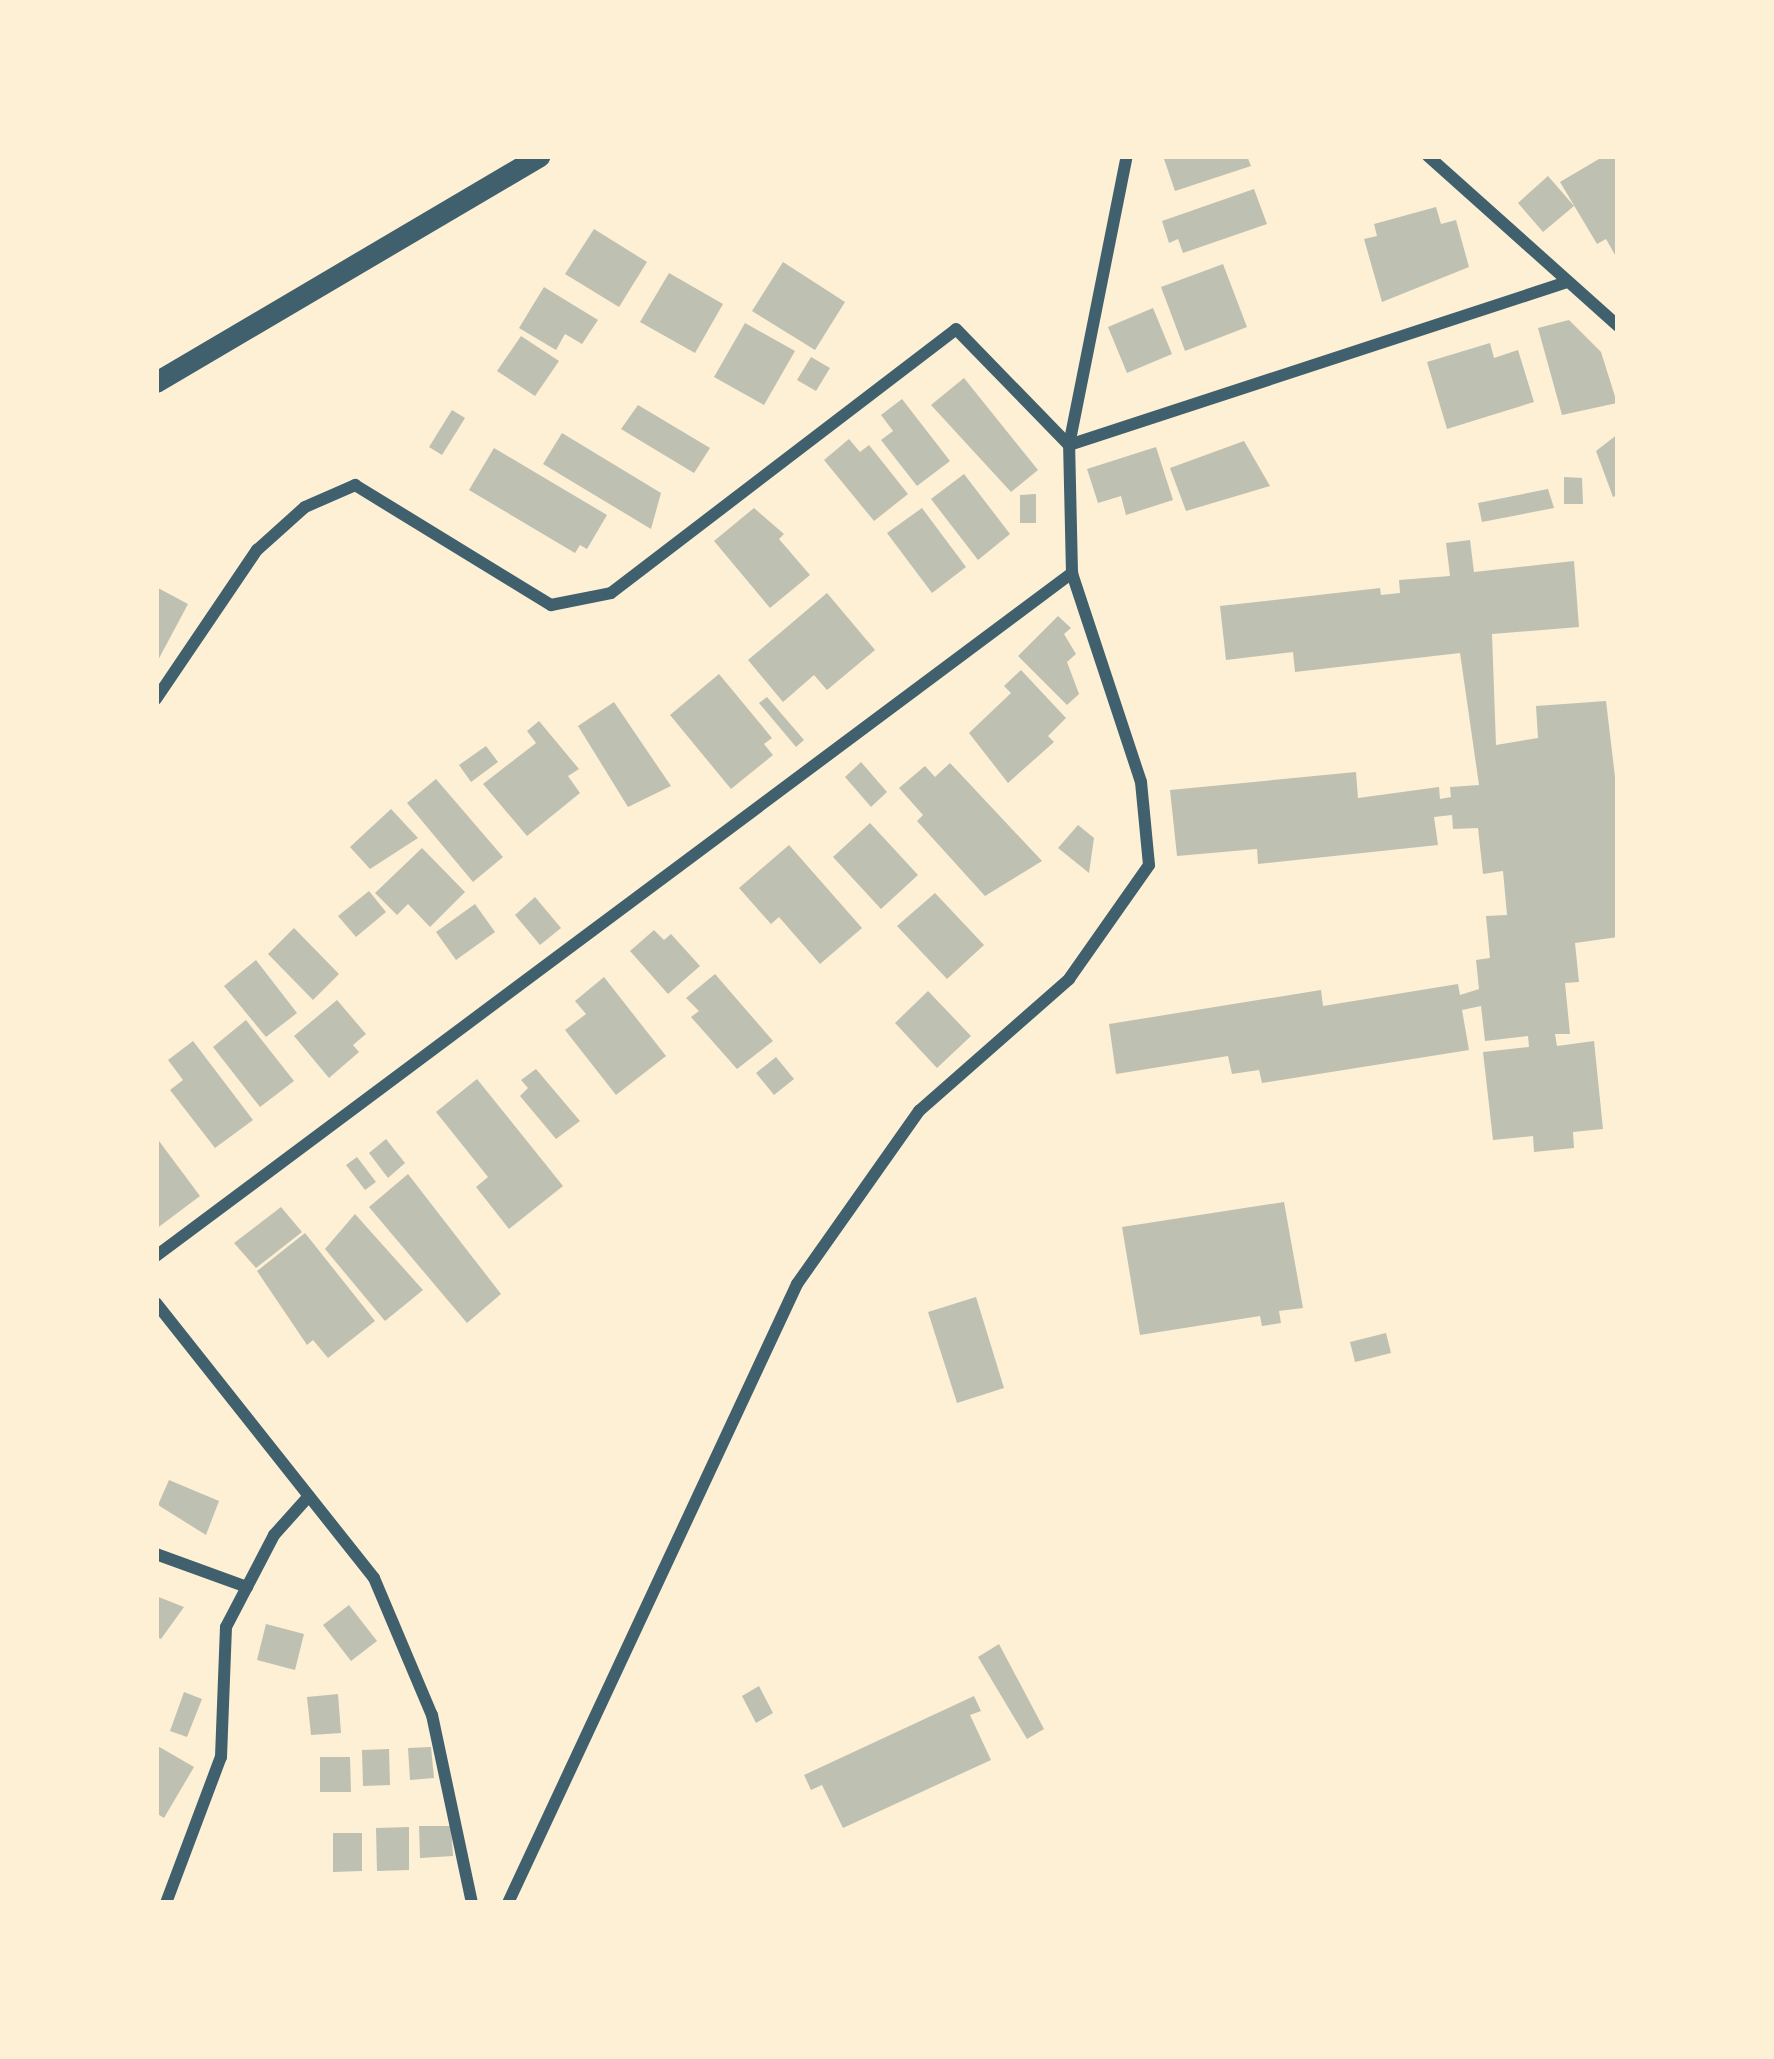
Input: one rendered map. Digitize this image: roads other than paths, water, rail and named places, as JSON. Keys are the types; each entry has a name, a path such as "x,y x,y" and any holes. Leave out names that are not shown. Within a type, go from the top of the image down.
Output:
{"street":[{"path":"156,382 539,156"},
{"path":"508,1903 797,1283 919,1111 1070,979 1148,865 1141,782 1072,574 1069,445 1127,156"},
{"path":"1428,156 1618,326"},
{"path":"1069,445 1567,282"},
{"path":"156,699 257,550 305,507 355,485 551,604 611,593 956,329 1069,445"},
{"path":"156,1256 1072,574"},
{"path":"156,1303 374,1578 432,1715 472,1903"},
{"path":"166,1903 221,1757 226,1627 274,1535 309,1496"},
{"path":"156,1554 247,1587"}]}
